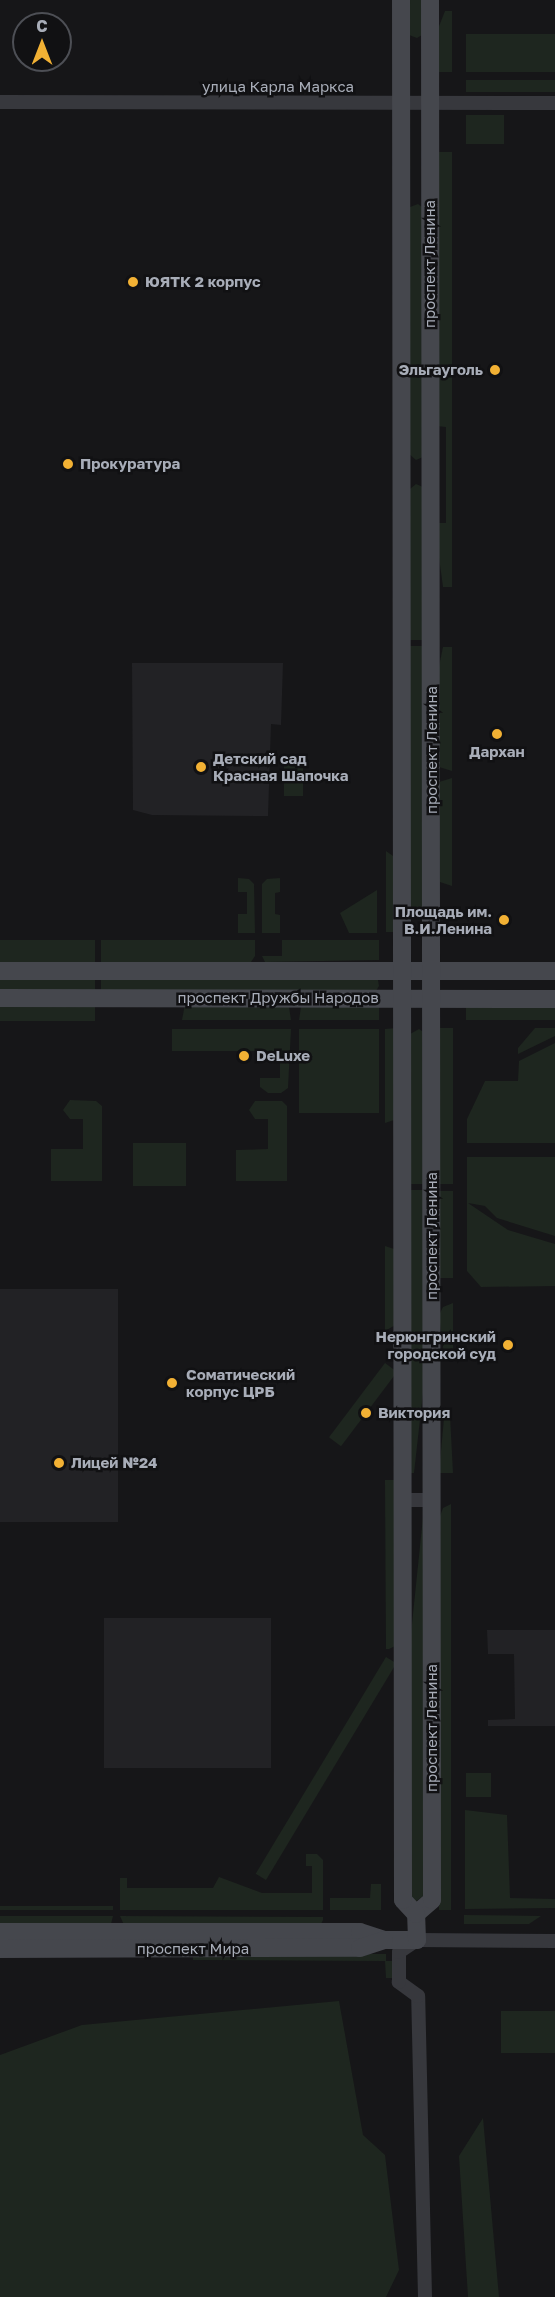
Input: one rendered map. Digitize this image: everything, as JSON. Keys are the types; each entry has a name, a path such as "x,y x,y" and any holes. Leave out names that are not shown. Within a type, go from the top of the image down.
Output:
{"street":[{"name":"проспект Ленина","path":"401,0 403,1900 416,1914 417,1940"},
{"name":"проспект Ленина","path":"416,1914 432,1900 430,0"},
{"name":"улица Карла Маркса","path":"0,102 555,104"},
{"name":"проспект Дружбы Народов","path":"0,971 555,971"},
{"name":"проспект Дружбы Народов","path":"0,998 555,999"},
{"path":"403,1500 432,1500"},
{"name":"проспект Мира","path":"0,1932 360,1932 384,1940 555,1941"},
{"name":"проспект Мира","path":"0,1949 360,1948 384,1940"},
{"path":"417,1940 399,1952 399,1982 418,1996 425,2297"}],"shaded area":[{"path":"407,0 424,0 422,35 417,38 409,35"},
{"path":"445,11 452,11 452,72 436,72 436,34"},
{"path":"466,34 555,34 555,72 466,72"},
{"path":"466,80 555,80 555,92 466,92"},
{"path":"466,115 504,115 504,144 466,144"},
{"path":"436,152 452,152 452,587 443,587 438,550 438,523 446,523 446,427 436,426"},
{"path":"418,204 422,207 423,457 416,460 409,454 410,207"},
{"path":"416,484 423,487 426,640 410,640 410,489"},
{"path":"409,646 425,646 423,918 418,919 409,914"},
{"path":"443,647 452,647 452,771 439,767 438,671"},
{"name":"Детский сад Красная Шапочка","path":"132,663 283,663 281,725 271,724 268,816 152,815 133,810"},
{"path":"284,757 303,757 303,796 284,796"},
{"path":"452,778 452,886 440,882 439,782"},
{"path":"386,851 393,856 396,932 386,932"},
{"path":"238,878 249,879 254,884 255,933 238,933 238,914 247,914 247,892 238,892"},
{"path":"280,878 280,892 275,893 275,914 280,915 280,933 262,933 262,884 267,879"},
{"path":"377,890 377,933 349,933 340,913"},
{"path":"0,940 95,940 95,964 0,964"},
{"path":"101,940 255,940 255,956 251,962 101,964"},
{"path":"282,940 379,940 379,960 265,962 262,956 282,956"},
{"path":"0,977 95,977 95,992 0,992"},
{"path":"101,977 378,980 379,986 376,991 101,992"},
{"path":"0,1004 95,1004 95,1021 0,1021"},
{"path":"185,1004 289,1007 291,1020 182,1020"},
{"path":"379,1004 379,1020 299,1020 301,1007"},
{"path":"466,1006 555,1006 555,1020 466,1020"},
{"path":"397,1028 394,1120 385,1123 385,1029"},
{"path":"438,1028 453,1028 453,1184 438,1184"},
{"path":"535,1028 555,1028 555,1036 518,1054 518,1048"},
{"path":"172,1029 291,1029 288,1088 281,1093 268,1093 260,1087 260,1078 280,1078 280,1051 172,1051"},
{"path":"299,1029 379,1029 379,1113 299,1113"},
{"path":"419,1029 422,1031 426,1184 409,1184 410,1034"},
{"path":"555,1043 555,1143 467,1143 467,1119 485,1081 518,1081 519,1061"},
{"path":"70,1100 96,1101 102,1106 102,1181 51,1181 51,1149 83,1149 83,1119 70,1119 63,1110"},
{"path":"255,1101 282,1101 287,1106 287,1181 236,1181 236,1150 268,1149 268,1119 255,1119 249,1110"},
{"path":"133,1143 186,1143 186,1186 133,1186"},
{"path":"467,1157 555,1157 555,1236 497,1218 485,1206 468,1203 508,1230 555,1244 555,1286 481,1287 467,1271"},
{"path":"409,1190 426,1190 426,1366 414,1473 409,1473"},
{"path":"439,1191 453,1191 453,1278 439,1278"},
{"path":"385,1246 394,1249 397,1324 385,1331"},
{"name":"Лицей №24","path":"0,1289 118,1289 118,1522 0,1522"},
{"path":"453,1303 453,1355 444,1355 439,1315 443,1307"},
{"path":"385,1363 397,1372 341,1446 329,1437"},
{"path":"450,1415 453,1473 439,1473 444,1418"},
{"path":"385,1480 397,1480 395,1646 389,1649 386,1649"},
{"path":"451,1504 451,1910 439,1910 439,1519 443,1508"},
{"path":"423,1517 426,1894 415,1902 409,1894 409,1653"},
{"path":"104,1618 271,1618 271,1768 104,1768"},
{"path":"487,1630 555,1630 555,1726 488,1726 488,1720 515,1719 514,1654 488,1654"},
{"path":"386,1657 396,1663 266,1880 256,1874"},
{"path":"466,1773 491,1773 491,1797 466,1797"},
{"path":"465,1810 507,1815 510,1898 555,1899 555,1908 465,1909"},
{"path":"306,1854 317,1854 323,1860 323,1910 120,1910 120,1878 127,1878 127,1888 213,1888 219,1877 262,1893 312,1893 312,1866 306,1866"},
{"path":"371,1884 381,1884 381,1910 330,1910 330,1898 370,1898"},
{"path":"0,1906 113,1906 113,1910 0,1910"},
{"path":"464,1915 541,1916 529,1924 464,1924"},
{"path":"0,1916 113,1916 111,1924 0,1926"},
{"path":"120,1916 323,1917 323,1920 321,1924 124,1925"},
{"path":"193,1954 386,1954 386,1961 397,1961 397,1978 386,1978 385,1961 193,1960"},
{"path":"339,2001 363,2135 385,2155 399,2270 386,2297 0,2297 0,2055 82,2025"},
{"path":"501,2011 555,2011 555,2053 501,2053"},
{"path":"483,2118 499,2297 468,2297 459,2156"}],"place":[{"name":"ЮЯТК 2 корпус","path":"133,282"},
{"name":"Эльгауголь","path":"495,370"},
{"name":"Прокуратура","path":"68,464"},
{"name":"Дархан","path":"497,734"},
{"name":"Детский сад Красная Шапочка","path":"201,767"},
{"name":"Площадь им. В.И.Ленина","path":"504,920"},
{"name":"DeLuxe","path":"244,1056"},
{"name":"Нерюнгринский городской суд","path":"508,1345"},
{"name":"Соматический корпус ЦРБ","path":"172,1383"},
{"name":"Виктория","path":"366,1413"},
{"name":"Лицей №24","path":"59,1463"}]}
